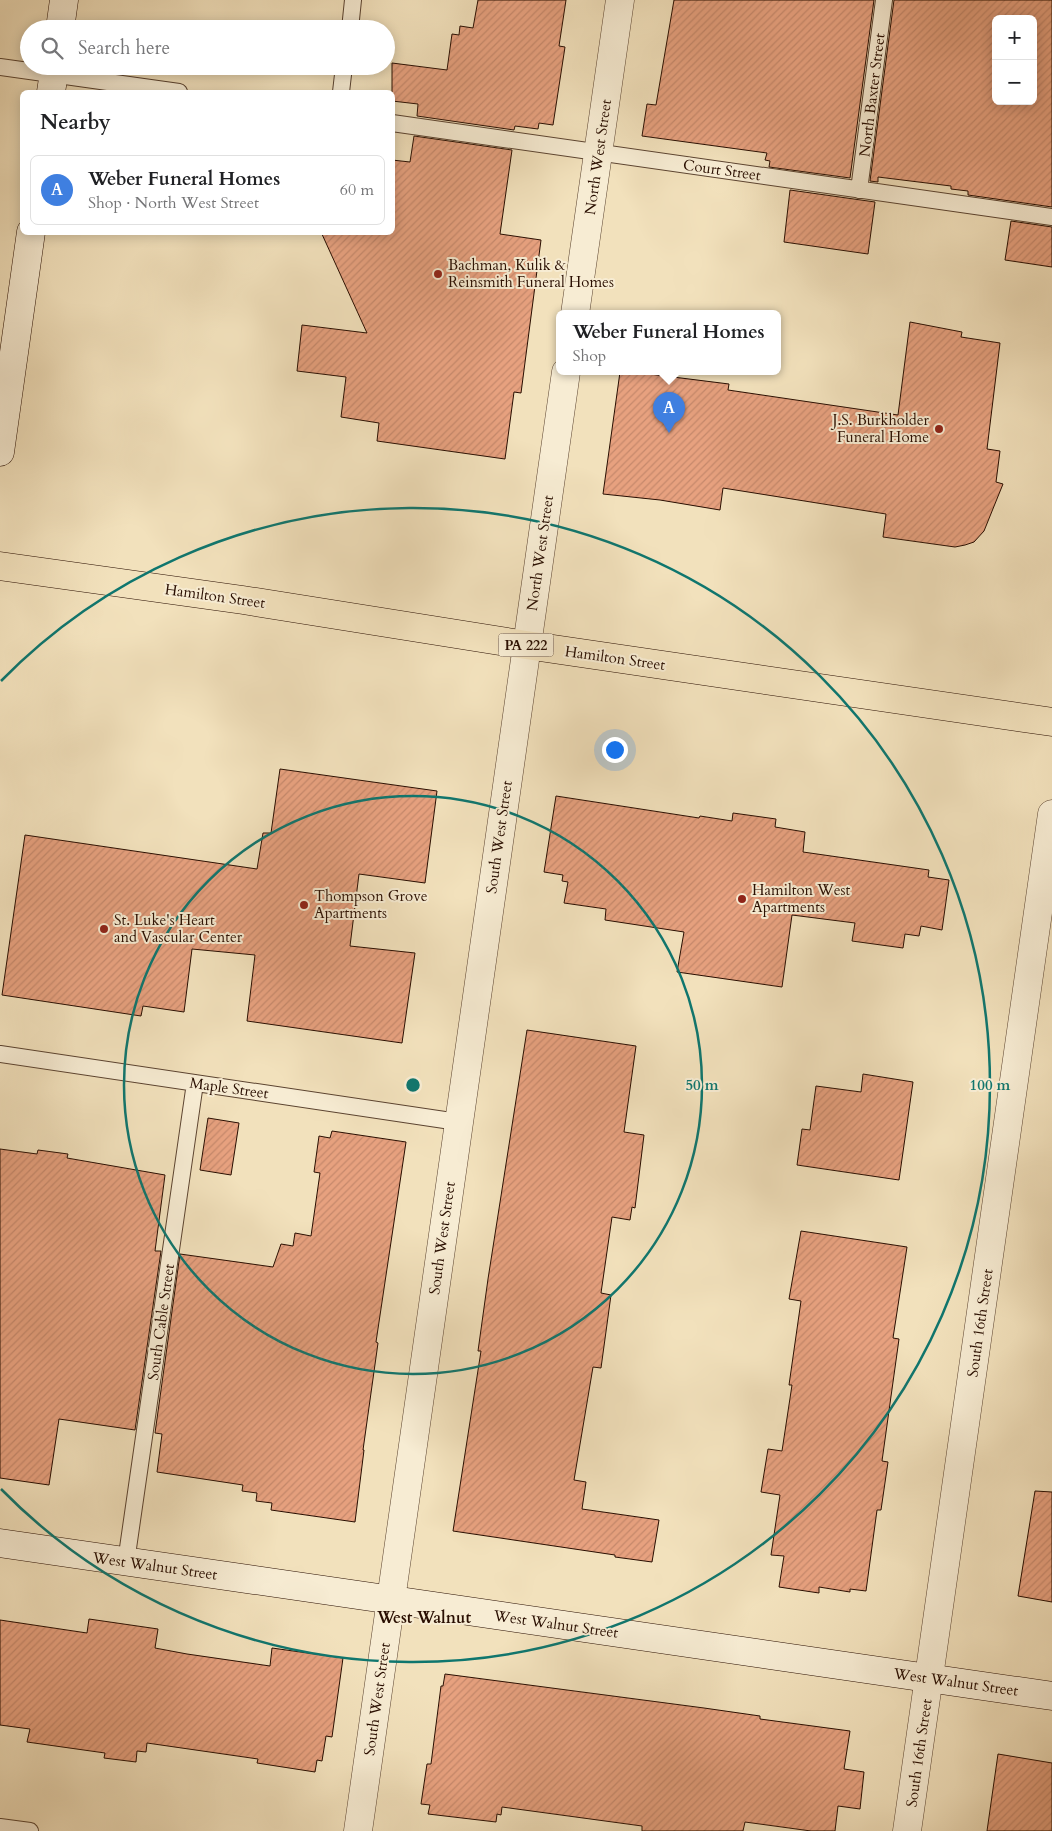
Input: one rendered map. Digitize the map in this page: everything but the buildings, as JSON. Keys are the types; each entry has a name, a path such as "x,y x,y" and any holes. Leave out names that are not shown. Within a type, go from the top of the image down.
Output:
{"main road":[{"name":"Hamilton Street","path":"0,566 243,600 526,646 1052,722"}],"street":[{"path":"61,20 64,0"},
{"name":"North West Street","path":"576,310 620,0"},
{"path":"0,452 31,235"},
{"name":"North West Street","path":"526,646 566,375"},
{"name":"South West Street","path":"358,1831 526,646"},
{"name":"South 16th Street","path":"908,1831 1052,814"},
{"name":"West Walnut Street","path":"0,1543 1052,1696"}],"lane":[{"path":"351,20 354,0"},
{"name":"North Baxter Street","path":"859,190 884,0"},
{"path":"0,67 20,71"},
{"path":"39,75 161,90"},
{"path":"341,90 343,75"},
{"name":"Court Street","path":"395,123 1052,217"},
{"name":"Maple Street","path":"0,1054 458,1122"},
{"name":"South Cable Street","path":"126,1562 195,1083"},
{"path":"0,1827 30,1831"}],"place":[{"name":"Bachman, Kulik & Reinsmith Funeral Homes","path":"438,274"},
{"name":"J.S. Burkholder Funeral Home","path":"939,429"},
{"name":"Weber Funeral Homes","path":"669,433"},
{"name":"Hamilton West Apartments","path":"742,899"},
{"name":"Thompson Grove Apartments","path":"304,905"},
{"name":"St. Luke's Heart and Vascular Center","path":"104,929"}],"district":[{"name":"West Walnut","path":"424,1618"}]}
